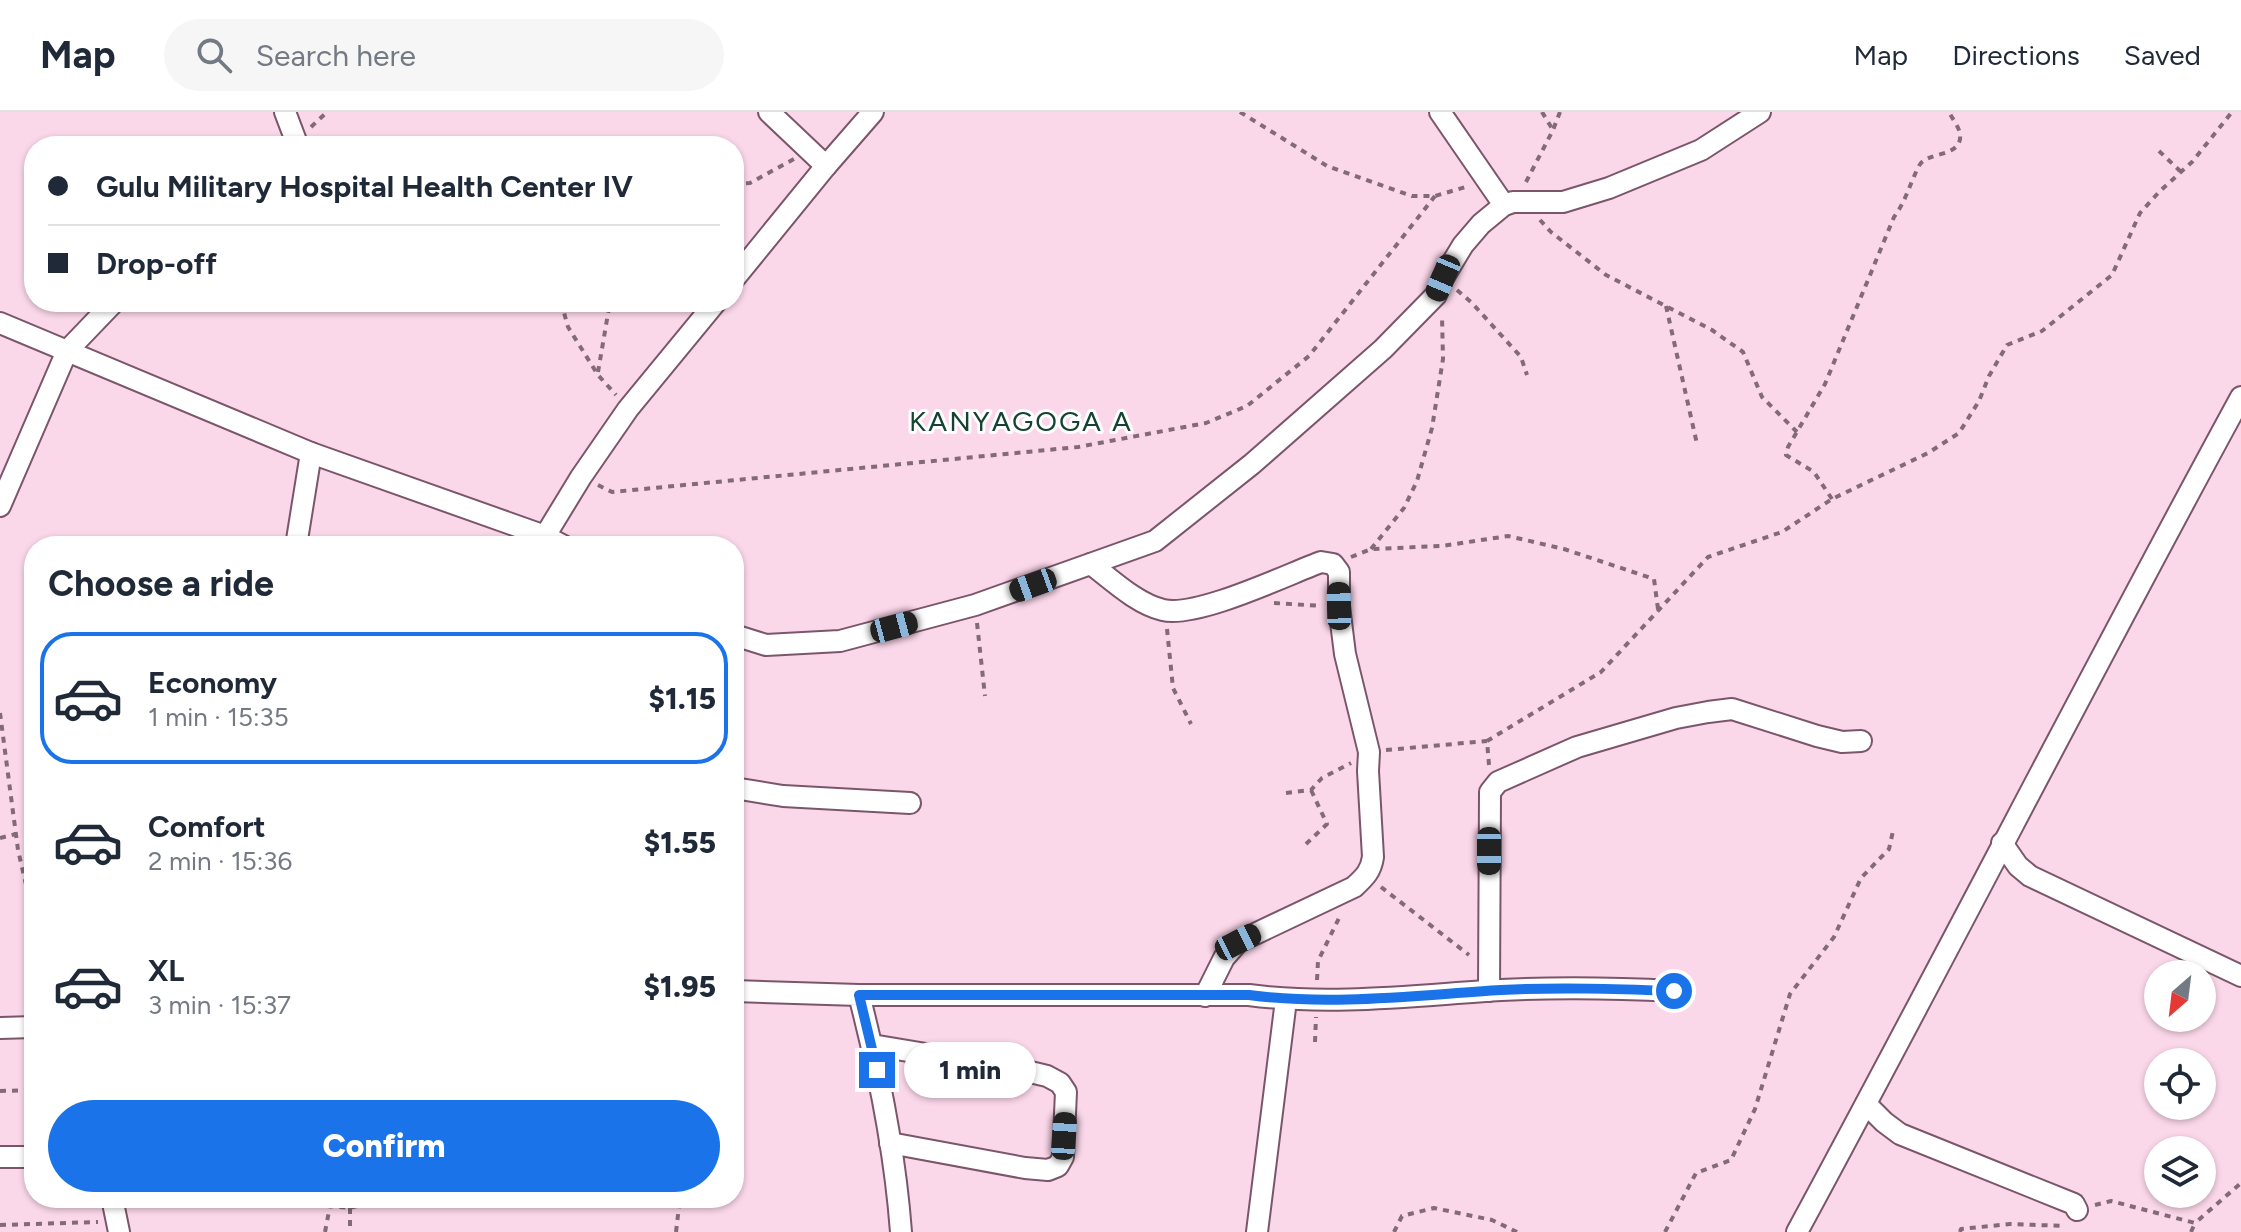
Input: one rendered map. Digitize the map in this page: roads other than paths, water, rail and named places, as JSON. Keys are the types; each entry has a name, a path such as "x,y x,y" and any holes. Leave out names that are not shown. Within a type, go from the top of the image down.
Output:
{"street":[{"path":"285,112 294,136"},
{"path":"744,267 873,112"},
{"path":"1440,112 1486,181 1514,204"},
{"path":"744,638 766,645 840,641 975,605 1155,541 1264,454 1383,349 1439,286 1463,245 1481,224 1514,204 1563,202 1609,188 1701,150 1760,112"},
{"path":"769,113 826,166"},
{"path":"0,506 67,351 104,312"},
{"path":"0,323 311,453 545,536 628,409 708,312"},
{"path":"1797,1232 2241,397"},
{"path":"298,536 311,453"},
{"path":"1091,564 1146,604 1164,611 1180,611 1228,599 1321,562 1333,564 1339,572 1339,606 1345,654 1369,757 1371,868 1360,881 1238,942 1224,958 1205,996"},
{"path":"1489,991 1490,792 1498,782 1577,747 1676,718 1732,709 1817,736 1842,742 1861,741"},
{"path":"744,790 783,796 910,803"},
{"path":"2002,843 2018,866 2030,876 2241,976"},
{"path":"744,991 859,995 1249,995 1316,1000 1489,991 1674,991"},
{"path":"859,995 872,1045 890,1143 901,1232"},
{"path":"1257,1232 1286,1000"},
{"path":"0,1028 24,1027"},
{"path":"872,1045 1047,1076 1060,1083 1066,1092 1063,1157 1058,1166 1048,1170 890,1143"},
{"path":"1866,1104 1900,1134 2074,1204 2077,1210"},
{"path":"0,1157 24,1157"}],"district":[{"name":"KANYAGOGA A","path":"1021,421"}]}
